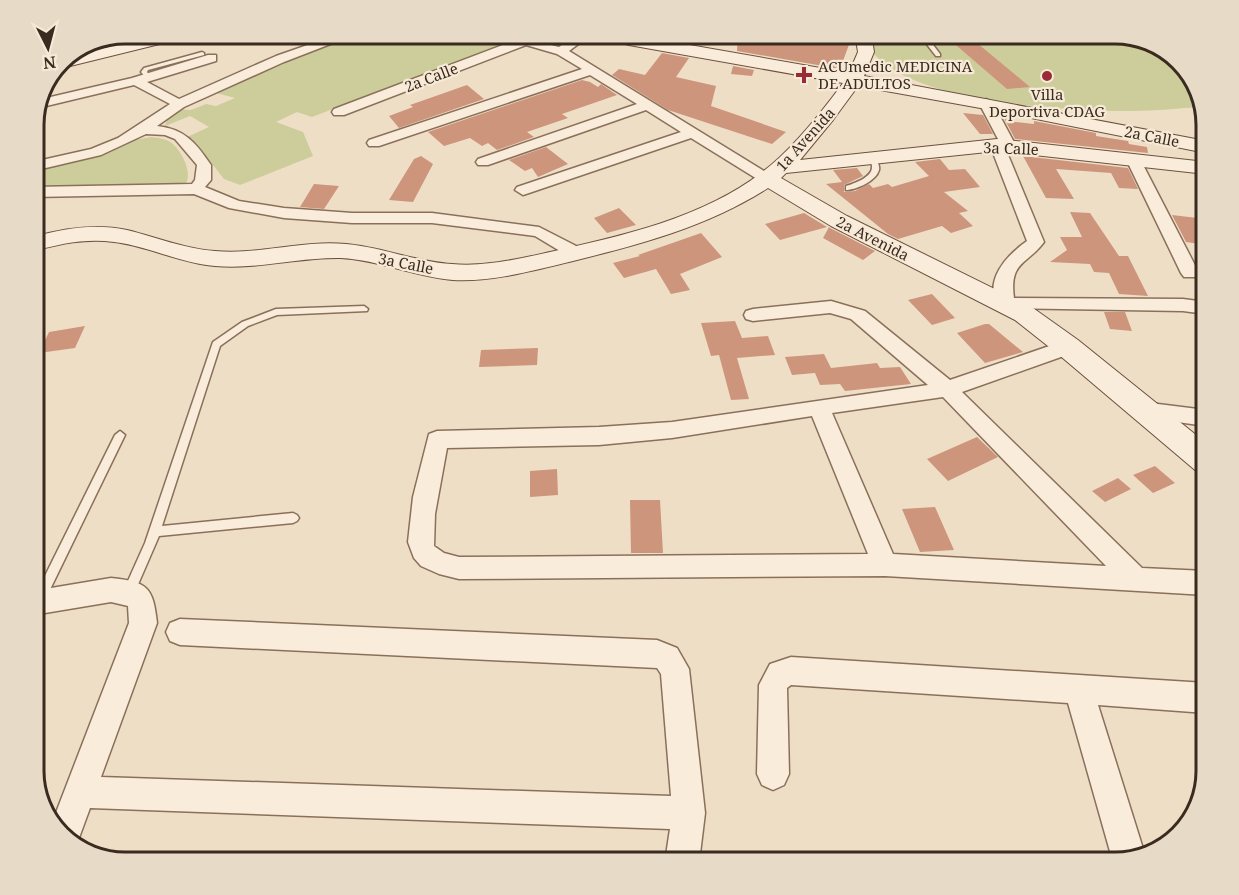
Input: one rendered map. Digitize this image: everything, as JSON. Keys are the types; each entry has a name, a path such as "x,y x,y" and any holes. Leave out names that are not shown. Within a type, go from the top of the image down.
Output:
{"street":[{"path":"78,60 141,44"},
{"path":"44,165 96,153 143,130 179,104 280,59 322,44"},
{"name":"2a Calle","path":"339,112 518,44"},
{"name":"2a Avenida","path":"531,44 561,51 693,133 773,174 839,221 1006,304 1068,347 1196,453"},
{"path":"561,51 571,44"},
{"name":"2a Calle","path":"652,44 986,103 1196,145"},
{"name":"1a Avenida","path":"773,174 830,114 839,98 856,79 866,52 865,44"},
{"path":"47,102 142,79 207,56"},
{"path":"375,143 592,70"},
{"path":"142,79 179,104"},
{"path":"986,103 1036,242 1006,269 1003,285 1006,304 1196,307"},
{"path":"483,162 647,105"},
{"path":"143,130 177,133 187,142 204,165 203,180 196,189"},
{"path":"523,190 693,133"},
{"name":"3a Calle","path":"44,241 57,237 100,233 126,237 207,258 247,259 321,251 346,252 450,272 483,272 576,253 675,225 733,199 773,174 872,158 1003,145 1133,159 1196,170"},
{"path":"1133,159 1190,273"},
{"path":"44,192 196,189 235,205 284,213 352,218 432,218 539,232 576,253"},
{"path":"1183,305 1196,314"},
{"path":"753,315 831,307 858,315 947,389 1136,579"},
{"path":"1068,347 947,389 672,430 599,436 437,440 420,530 422,549 435,562 459,568 885,565 1196,582"},
{"path":"819,407 885,565"},
{"path":"1142,410 1196,417"},
{"path":"44,601 111,590 135,596 143,623 66,827"},
{"path":"180,633 657,654 667,658 675,669 689,813 683,852"},
{"path":"773,774 773,686 780,674 806,671 1196,697"},
{"path":"1077,689 1126,850"},
{"path":"79,792 689,813"}],"lane":[{"path":"930,44 938,55"},
{"path":"849,188 871,178 876,170 876,164 872,158"},
{"path":"135,596 216,344 245,324 276,312 364,309"},
{"path":"44,584 120,435"},
{"path":"154,532 293,518"}],"green space":[{"path":"325,44 503,44 312,117 297,112 276,122 303,132 313,156 240,185 224,179 197,145 185,138 209,127 190,116 165,126 171,109 191,110 206,104 216,106 235,98 205,90"},
{"name":"Villa Deportiva CDAG","path":"869,44 1125,44 1155,54 1172,67 1187,89 1194,108 1106,111 993,101 954,93 919,82 890,68 871,50"},
{"path":"152,137 169,141 181,154 186,164 188,175 185,185 44,190 44,167 127,141"}],"building":[{"path":"737,44 849,44 840,69 737,51"},
{"path":"955,44 978,44 1030,87 1007,89"},
{"path":"662,53 689,58 676,77 716,86 711,106 786,132 772,144 668,110 612,75 619,69 645,75"},
{"path":"733,66 754,70 752,76 731,74"},
{"path":"582,80 598,87 601,84 617,95 562,114 568,118 527,132 534,137 497,150 488,143 482,146 470,138 444,146 428,132"},
{"path":"467,85 484,99 399,128 389,116 413,107 410,105"},
{"path":"963,113 983,115 993,134 980,134"},
{"path":"1003,116 1008,121 1034,124 1034,121 1128,141 1129,144 1147,147 1148,153 1015,139"},
{"path":"546,147 568,164 538,177 532,168 525,171 509,160"},
{"path":"421,156 433,164 413,202 389,200 414,159"},
{"path":"1023,156 1128,168 1138,189 1119,188 1111,173 1056,169 1074,199 1046,198"},
{"path":"940,159 949,170 965,169 980,187 944,192 968,211 959,213 973,226 951,233 942,226 898,239 888,234 826,184 842,182 833,170 857,168 863,176 844,185 844,192 855,191 869,184 873,188 888,184 892,187 929,176 915,162"},
{"path":"314,184 339,186 324,209 300,207"},
{"path":"619,208 636,225 607,233 594,218"},
{"path":"1070,212 1090,213 1119,256 1128,256 1148,296 1119,294 1109,273 1094,272 1090,264 1050,262 1067,250 1060,237 1082,237"},
{"path":"804,213 827,227 780,240 765,224"},
{"path":"1172,215 1196,218 1196,244 1186,242"},
{"path":"829,227 875,251 863,260 823,238"},
{"path":"701,233 722,257 680,274 690,290 671,294 656,269 624,278 613,263 640,256 638,255"},
{"path":"932,294 955,318 932,325 908,300"},
{"path":"1104,312 1125,312 1132,331 1110,329"},
{"path":"735,321 742,338 768,336 775,355 737,358 749,399 731,400 719,355 711,356 701,323"},
{"path":"989,324 1023,352 985,363 957,333"},
{"path":"85,326 75,348 44,352 44,342 49,332"},
{"path":"538,348 537,365 479,367 481,350"},
{"path":"824,354 831,368 877,363 880,368 900,367 911,384 845,391 840,384 820,385 815,373 792,375 785,357"},
{"path":"977,437 998,457 948,481 927,459"},
{"path":"1155,466 1175,483 1153,493 1133,475"},
{"path":"557,469 558,495 530,497 530,471"},
{"path":"1118,478 1131,489 1105,502 1092,491"},
{"path":"630,500 660,500 663,553 631,553"},
{"path":"935,507 954,550 920,552 902,509"}],"place":[{"name":"ACUmedic MEDICINA DE ADULTOS","path":"804,75"},
{"name":"Villa Deportiva CDAG","path":"1047,76"}]}
